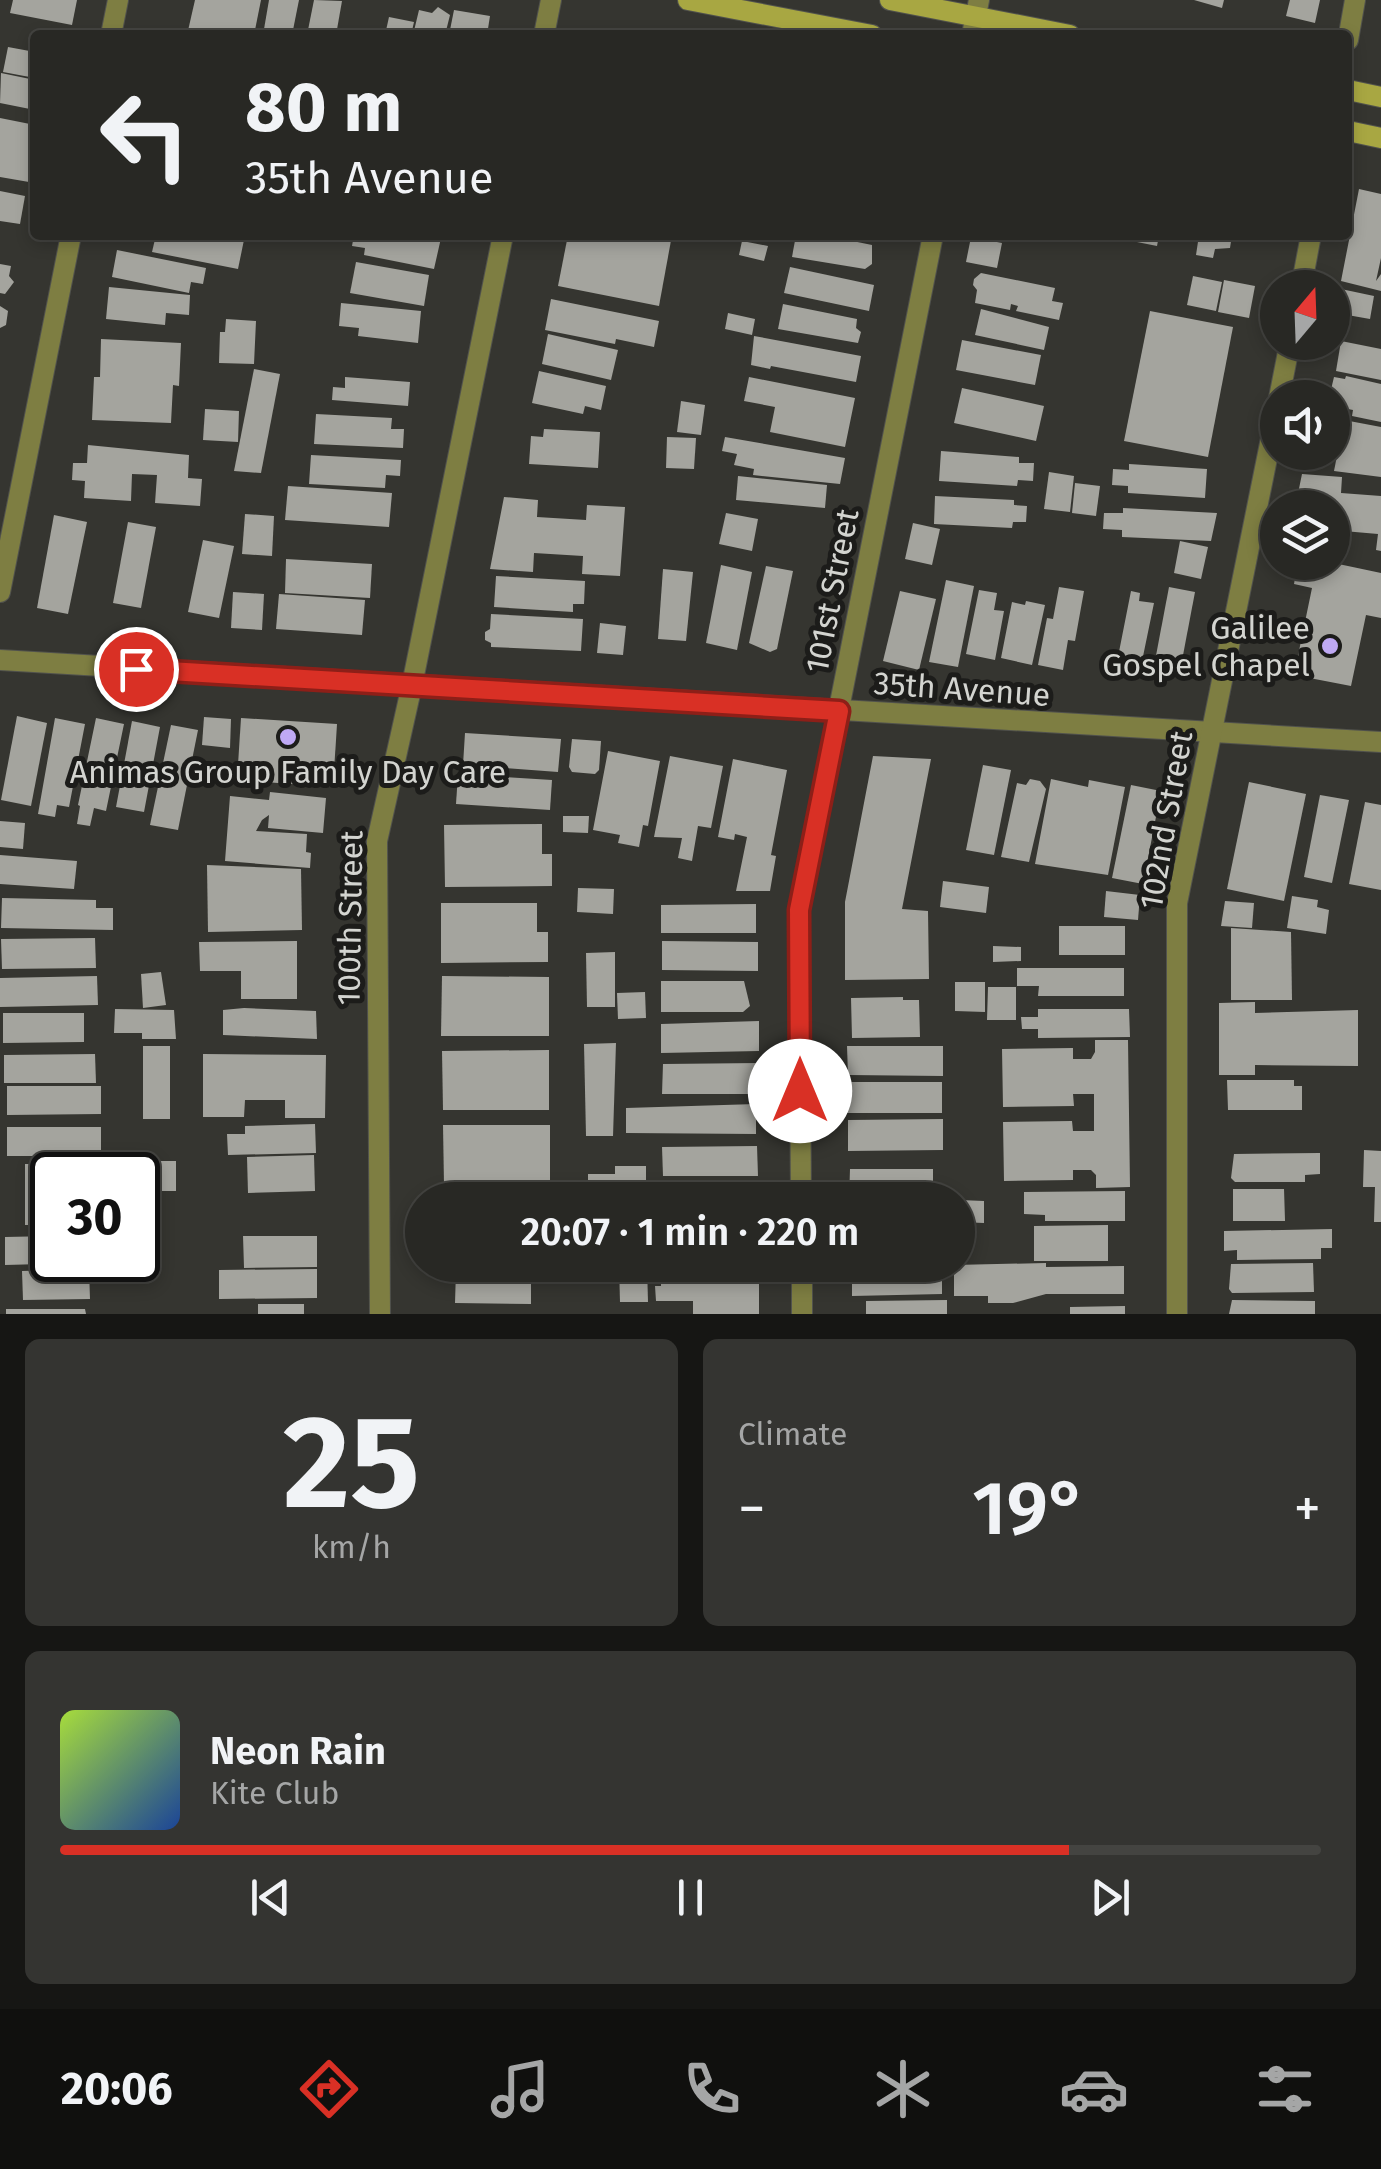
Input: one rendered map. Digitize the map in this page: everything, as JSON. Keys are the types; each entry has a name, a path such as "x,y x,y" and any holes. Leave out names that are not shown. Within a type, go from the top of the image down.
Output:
{"street":[{"path":"112,30 118,0"},
{"path":"545,30 551,0"},
{"path":"688,0 846,30"},
{"path":"890,0 1044,30"},
{"path":"1350,30 1356,0"},
{"path":"1352,91 1381,97"},
{"path":"1352,132 1381,138"},
{"path":"0,592 70,240"},
{"name":"100th Street","path":"380,1314 377,841 502,240"},
{"name":"101st Street","path":"801,1182 799,910 932,240"},
{"path":"1304,270 1310,240"},
{"name":"102nd Street","path":"1177,1314 1177,903 1264,470"},
{"name":"35th Avenue","path":"0,660 1381,742"},
{"path":"802,1282 802,1314"}],"building":[{"path":"13,0 77,0 72,25 10,13"},
{"path":"195,0 261,0 255,30 188,30"},
{"path":"269,0 299,0 293,30 264,30"},
{"path":"314,0 342,1 337,30 308,30"},
{"path":"1194,0 1224,0 1222,8"},
{"path":"1290,0 1320,0 1315,23 1286,16"},
{"path":"438,7 450,15 446,30 414,30 419,10 432,13"},
{"path":"454,10 490,16 488,30 450,30"},
{"path":"389,17 414,22 412,30 386,30"},
{"path":"8,47 30,51 30,77 3,72"},
{"path":"1,73 30,79 30,109 0,103"},
{"path":"0,118 30,124 29,182 0,177"},
{"path":"1359,189 1381,194 1381,258 1376,281 1381,274 1381,291 1350,283 1350,270 1343,270"},
{"path":"0,191 25,196 20,224 0,221"},
{"path":"155,240 244,240 238,269 152,252"},
{"path":"353,240 441,240 434,269 364,255 365,248 352,246"},
{"path":"567,240 671,240 659,306 558,286"},
{"path":"795,240 848,240 872,245 872,264 865,269 792,257"},
{"path":"970,240 1002,243 997,268 966,262"},
{"path":"1127,240 1158,240 1157,246"},
{"path":"1198,240 1231,240 1230,248 1215,249 1213,258 1196,255"},
{"path":"742,241 768,246 764,261 739,255"},
{"path":"117,250 206,268 203,284 191,282 189,293 112,277"},
{"path":"356,262 429,275 424,306 350,293"},
{"path":"0,264 11,266 9,276 14,282 5,294 0,293"},
{"path":"790,267 874,285 869,311 784,293"},
{"path":"981,273 1055,288 1052,301 1063,303 1059,320 1016,311 1018,306 1011,304 1010,310 975,303 974,279"},
{"path":"1193,276 1222,282 1216,311 1187,305"},
{"path":"1224,280 1255,286 1249,318 1218,312"},
{"path":"109,287 190,295 189,315 166,313 165,325 106,319"},
{"path":"1350,291 1374,296 1370,319 1350,315"},
{"path":"551,299 659,321 654,347 616,339 615,344 545,330"},
{"path":"341,303 421,311 418,343 358,336 359,328 339,326"},
{"path":"783,304 857,319 856,328 861,332 858,343 778,329"},
{"path":"0,306 8,311 6,325 0,328"},
{"path":"981,309 1049,327 1044,350 975,335"},
{"path":"1150,311 1233,327 1208,457 1124,441"},
{"path":"728,313 755,319 752,335 725,329"},
{"path":"226,319 256,321 254,364 219,363 220,332 225,332"},
{"path":"548,334 618,350 611,380 542,364"},
{"path":"754,336 861,356 856,382 751,365"},
{"path":"101,339 181,343 179,386 173,385 171,423 92,420 94,377 100,377"},
{"path":"962,340 1041,355 1035,385 956,370"},
{"path":"1350,343 1381,349 1381,380 1336,371 1338,360 1350,360"},
{"path":"254,369 280,374 261,473 234,471"},
{"path":"539,371 606,386 601,410 585,406 583,414 532,403"},
{"path":"1346,376 1381,384 1381,422 1352,416 1350,380 1333,380"},
{"path":"345,377 410,382 408,406 332,400 333,387 345,388"},
{"path":"749,377 855,398 845,447 770,432 775,407 744,401"},
{"path":"962,388 1044,406 1036,441 954,423"},
{"path":"681,401 705,405 701,435 677,432"},
{"path":"205,409 239,411 238,442 203,440"},
{"path":"316,414 392,418 391,429 404,429 403,448 314,444"},
{"path":"1350,421 1381,427 1381,477 1334,471 1350,470"},
{"path":"544,429 600,432 598,468 529,464 531,436 543,437"},
{"path":"667,437 696,438 694,469 666,468"},
{"path":"725,437 845,458 840,484 753,475 754,469 734,465 737,454 722,451"},
{"path":"88,445 189,455 188,478 202,479 200,506 155,503 157,475 132,474 131,501 84,498 85,481 72,480 73,463 87,463"},
{"path":"941,451 1019,457 1019,463 1034,463 1033,481 1018,480 1017,486 939,481"},
{"path":"311,455 401,460 400,476 386,475 385,488 309,484"},
{"path":"1129,464 1207,469 1205,498 1128,493 1128,486 1112,485 1113,469 1129,470"},
{"path":"1049,472 1074,476 1070,512 1044,509"},
{"path":"1302,474 1342,477 1341,490 1299,490"},
{"path":"738,476 827,485 825,508 736,500"},
{"path":"1075,483 1100,486 1096,516 1072,513"},
{"path":"288,486 392,493 389,527 285,520"},
{"path":"1350,494 1381,496 1381,551 1376,550 1378,534 1350,532"},
{"path":"935,496 1014,500 1014,505 1027,506 1026,522 1013,522 1012,528 934,524"},
{"path":"504,497 538,500 537,517 586,520 587,505 625,507 620,576 582,574 583,556 534,553 533,572 490,569"},
{"path":"1123,508 1217,513 1211,541 1122,537 1122,530 1103,529 1104,513 1123,513"},
{"path":"726,513 758,519 752,551 719,544"},
{"path":"245,514 274,516 272,556 242,554"},
{"path":"54,515 87,522 68,614 37,608"},
{"path":"128,522 156,527 141,608 113,603"},
{"path":"913,523 940,529 932,565 905,559"},
{"path":"203,540 234,546 219,618 188,612"},
{"path":"1180,541 1208,547 1201,579 1174,573"},
{"path":"286,559 372,564 370,598 285,593"},
{"path":"721,565 752,572 737,650 706,643"},
{"path":"766,566 793,571 777,649 770,652 749,643"},
{"name":"Galilee Gospel Chapel","path":"1350,566 1381,573 1381,618 1366,615 1351,686 1294,675 1312,588 1294,584 1295,580 1350,580"},
{"path":"663,569 693,572 686,641 658,639"},
{"path":"496,576 585,581 584,604 573,604 573,612 494,607"},
{"path":"946,580 974,586 958,667 929,662"},
{"path":"1059,587 1084,591 1075,641 1068,640 1063,670 1038,665 1047,618 1053,619"},
{"path":"1169,587 1195,592 1180,671 1154,666"},
{"path":"979,590 997,593 994,610 1004,611 995,660 966,654"},
{"path":"900,591 936,599 919,670 883,661"},
{"path":"1131,591 1140,593 1139,601 1154,603 1140,671 1116,667"},
{"path":"233,592 264,594 262,630 231,628"},
{"path":"279,594 365,600 362,635 276,629"},
{"path":"1026,601 1045,605 1032,665 1001,658 1012,602 1025,605"},
{"path":"491,614 583,619 581,651 491,647 485,632 490,629"},
{"path":"600,623 626,626 623,655 597,653"},
{"path":"17,716 47,723 31,806 1,800"},
{"path":"204,717 231,719 230,748 202,745"},
{"path":"55,718 85,724 69,807 57,805 55,817 38,814"},
{"path":"96,718 124,724 106,811 94,808 90,826 77,824 78,805"},
{"path":"241,718 337,724 333,787 237,780"},
{"path":"132,721 160,727 144,812 116,807"},
{"path":"171,725 198,730 178,830 150,825"},
{"path":"465,733 561,739 558,772 463,765"},
{"path":"572,739 601,741 599,770 595,774 572,772"},
{"path":"608,751 660,761 648,826 643,825 639,847 618,843 620,835 593,830"},
{"path":"670,756 723,766 711,828 698,826 692,861 678,858 682,838 654,837"},
{"path":"873,756 931,759 902,909 928,911 929,979 845,980 845,902"},
{"path":"733,759 787,770 771,855 776,856 770,891 736,891 747,837 718,837"},
{"path":"983,765 1011,770 994,855 966,850"},
{"path":"458,774 552,780 550,810 456,804"},
{"path":"1030,779 1040,781 1046,789 1029,862 1001,857 1017,783 1026,785"},
{"path":"1051,779 1088,787 1089,780 1125,787 1108,875 1035,864"},
{"path":"1249,782 1306,794 1284,901 1227,889"},
{"path":"1131,785 1161,791 1143,884 1112,878"},
{"path":"270,792 326,798 323,833 268,828 269,815 256,831 307,834 310,868 225,861 230,796 269,800"},
{"path":"1320,795 1349,800 1332,883 1304,877"},
{"path":"1365,802 1381,805 1381,890 1349,884"},
{"path":"563,816 589,816 588,833 563,832"},
{"path":"0,821 25,823 23,849 0,847"},
{"path":"542,824 542,854 552,854 552,886 445,887 444,825"},
{"path":"0,855 77,861 74,889 0,884"},
{"path":"207,865 301,869 302,930 208,932"},
{"path":"943,881 989,887 986,913 940,907"},
{"path":"578,888 614,889 613,914 577,912"},
{"path":"1106,891 1140,895 1138,920 1104,917"},
{"path":"1292,896 1318,900 1317,907 1329,910 1326,934 1287,928"},
{"path":"2,898 96,900 96,908 113,908 113,930 1,928"},
{"path":"1225,901 1254,903 1252,928 1221,926"},
{"path":"441,903 537,903 537,932 548,932 548,962 441,963"},
{"path":"756,904 756,933 661,933 661,905"},
{"path":"1059,926 1125,926 1125,955 1059,955"},
{"path":"1231,928 1291,932 1292,1000 1231,1000"},
{"path":"95,938 96,968 2,969 1,939"},
{"path":"297,941 297,999 241,999 241,971 200,971 199,942"},
{"path":"662,941 758,942 758,971 662,970"},
{"path":"993,946 1021,947 1021,961 993,962"},
{"path":"615,952 615,1007 587,1007 586,953"},
{"path":"1017,968 1124,968 1124,996 1038,996 1039,986 1017,986"},
{"path":"161,972 166,1005 143,1008 141,974"},
{"path":"97,976 98,1005 0,1007 0,978"},
{"path":"442,976 549,977 549,1036 441,1036"},
{"path":"661,981 744,981 750,1006 743,1012 661,1012"},
{"path":"955,982 985,982 985,1012 955,1011"},
{"path":"988,987 1016,987 1016,1020 987,1020"},
{"path":"645,992 646,1018 618,1019 617,993"},
{"path":"851,998 919,1000 920,1037 852,1038"},
{"path":"1255,1002 1255,1013 1358,1010 1358,1066 1255,1065 1255,1075 1219,1075 1219,1003"},
{"path":"115,1009 174,1010 176,1039 142,1039 142,1033 114,1033"},
{"path":"1038,1009 1129,1009 1130,1037 1038,1038 1038,1029 1022,1029 1021,1017 1038,1017"},
{"path":"223,1010 316,1011 317,1039 223,1035"},
{"path":"3,1013 84,1013 84,1042 3,1043"},
{"path":"759,1021 759,1051 661,1053 661,1024"},
{"path":"1095,1040 1128,1040 1130,1187 1096,1188 1096,1175 1091,1170 1073,1170 1073,1180 1004,1181 1003,1122 1072,1121 1073,1131 1094,1131 1094,1094 1073,1094 1074,1106 1003,1107 1002,1049 1073,1048 1073,1059 1091,1059"},
{"path":"616,1043 613,1136 586,1136 584,1044"},
{"path":"143,1046 170,1046 170,1119 143,1119"},
{"path":"847,1046 943,1046 943,1076 848,1075"},
{"path":"549,1050 549,1110 443,1110 442,1051"},
{"path":"95,1054 96,1083 4,1083 4,1055"},
{"path":"203,1054 326,1055 325,1118 285,1118 285,1100 245,1100 244,1117 203,1117"},
{"path":"760,1063 760,1094 662,1094 663,1064"},
{"path":"1227,1080 1294,1080 1294,1086 1302,1086 1302,1110 1228,1110"},
{"path":"846,1082 942,1082 942,1113 847,1113"},
{"path":"7,1086 101,1086 101,1114 7,1115"},
{"path":"756,1104 756,1134 626,1133 626,1108"},
{"path":"943,1119 943,1150 848,1151 848,1120"},
{"path":"315,1124 316,1153 228,1155 227,1134 245,1134 245,1126"},
{"path":"443,1125 550,1125 550,1182 444,1182"},
{"path":"7,1127 101,1127 101,1152 30,1152 30,1156 7,1156"},
{"path":"757,1146 758,1176 663,1176 662,1147"},
{"path":"1364,1150 1381,1151 1381,1222 1374,1222 1375,1187 1363,1187"},
{"path":"1320,1153 1320,1174 1305,1175 1305,1182 1235,1182 1231,1178 1234,1154"},
{"path":"314,1155 315,1191 248,1193 247,1157"},
{"path":"160,1161 176,1161 176,1191 160,1191"},
{"path":"25,1164 30,1164 30,1225 25,1225"},
{"path":"615,1166 646,1166 646,1181 588,1182 588,1174 615,1174"},
{"path":"850,1169 933,1169 933,1182 850,1182"},
{"path":"1233,1189 1284,1189 1285,1221 1233,1221"},
{"path":"1125,1191 1125,1221 1045,1221 1045,1215 1024,1214 1024,1192"},
{"path":"975,1201 984,1201 984,1223 975,1223"},
{"path":"1108,1225 1108,1261 1034,1261 1034,1226"},
{"path":"1332,1229 1332,1248 1321,1248 1321,1259 1237,1260 1237,1250 1224,1251 1224,1231"},
{"path":"30,1236 30,1264 5,1265 5,1237"},
{"path":"243,1236 317,1236 317,1267 244,1268"},
{"path":"1313,1263 1314,1292 1232,1293 1229,1289 1231,1264"},
{"path":"975,1265 1124,1266 1124,1294 1046,1294 1013,1303 988,1303 988,1296 954,1296 954,1282 975,1282"},
{"path":"317,1269 317,1298 219,1299 219,1270"},
{"path":"22,1271 30,1271 30,1282 89,1282 90,1299 23,1300"},
{"path":"456,1282 531,1282 531,1304 455,1303"},
{"path":"619,1282 647,1282 648,1302 620,1302"},
{"path":"661,1282 759,1282 759,1314 693,1314 693,1301 656,1301 655,1286 661,1286"},
{"path":"852,1282 942,1282 942,1294 852,1296"},
{"path":"947,1300 947,1314 866,1314 866,1301"},
{"path":"1232,1300 1315,1301 1315,1314 1229,1314"},
{"path":"258,1304 304,1304 304,1314 258,1314"},
{"path":"1125,1306 1125,1314 1070,1314 1070,1307"},
{"path":"6,1309 85,1309 86,1314 6,1314"}],"place":[{"name":"Galilee Gospel Chapel","path":"1330,646"},
{"name":"Animas Group Family Day Care","path":"288,737"}],"route":[{"path":"136,669 839,711 799,910 800,1091"}]}
